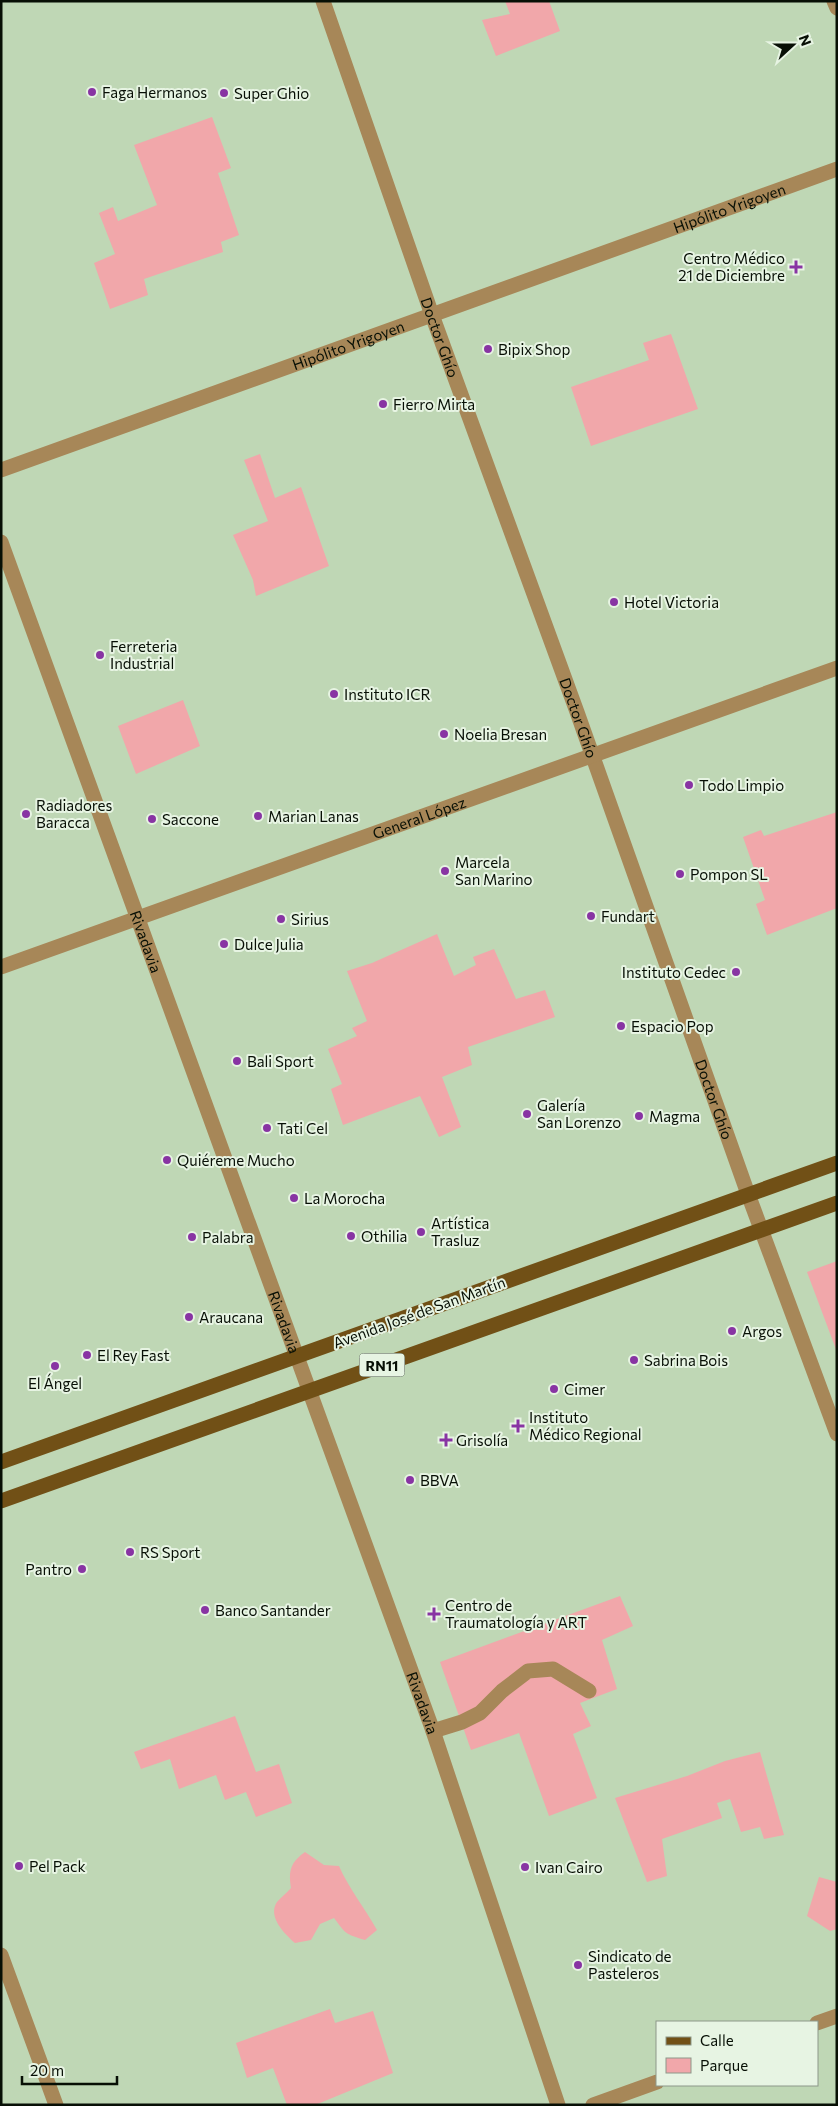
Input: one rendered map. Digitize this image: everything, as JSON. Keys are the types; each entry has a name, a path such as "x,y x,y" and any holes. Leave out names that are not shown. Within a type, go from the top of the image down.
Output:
{"main road":[{"name":"Avenida José de San Martín","path":"1,1462 837,1163"},
{"name":"RN11","path":"1,1501 837,1203"}],"street":[{"name":"Doctor Ghío","path":"323,1 432,315 592,754 748,1194 837,1434"},
{"path":"834,1 837,8"},
{"name":"Hipólito Yrigoyen","path":"1,470 837,169"},
{"name":"Rivadavia","path":"1,542 433,1731 558,2105"},
{"name":"General López","path":"1,967 592,754 837,668"},
{"path":"433,1731 462,1722 480,1713 502,1691 528,1672 553,1669 589,1691"},
{"path":"1,1955 56,2105"},
{"path":"818,2023 837,2016"},
{"path":"594,2105 656,2082"}],"green space":[{"path":"505,1 549,1 560,31 496,56 482,20 510,14"},
{"path":"212,117 231,168 218,173 239,235 221,242 223,252 144,279 148,295 110,309 94,263 115,254 99,213 113,207 118,221 157,205 134,145"},
{"path":"671,334 698,409 591,446 571,387 649,360 643,343"},
{"path":"260,454 275,498 301,487 329,566 256,596 253,580 233,535 268,521 244,460"},
{"path":"183,700 200,746 136,774 118,726"},
{"path":"837,812 837,908 767,935 756,904 765,900 743,837 761,830 764,836"},
{"path":"437,934 454,976 476,965 473,957 494,949 516,999 545,990 555,1017 468,1047 472,1065 442,1077 461,1127 439,1137 420,1096 343,1125 331,1089 342,1084 328,1049 357,1036 352,1028 367,1021 347,971 372,963"},
{"path":"837,1261 837,1352 807,1272"},
{"path":"620,1596 633,1626 602,1640 617,1689 580,1703 591,1726 573,1734 597,1798 549,1816 519,1733 471,1750 440,1662"},
{"path":"235,1716 256,1772 279,1764 292,1803 256,1817 246,1792 225,1800 216,1775 179,1789 170,1759 141,1769 134,1752"},
{"path":"760,1752 784,1835 764,1839 760,1827 741,1832 730,1799 717,1803 722,1818 662,1839 667,1876 647,1882 615,1798 687,1776 725,1761"},
{"path":"305,1852 324,1865 339,1866 347,1883 377,1930 365,1940 346,1933 334,1918 320,1924 311,1940 295,1943 278,1925 274,1908 277,1902 291,1888 290,1871 296,1859"},
{"path":"819,1877 837,1882 837,1929 830,1931 807,1916"},
{"path":"330,2009 335,2023 373,2011 393,2073 315,2105 287,2105 273,2068 247,2078 236,2043"}],"place":[{"name":"Faga Hermanos","path":"92,92"},
{"name":"Super Ghio","path":"224,93"},
{"name":"Centro Médico 21 de Diciembre","path":"796,267"},
{"name":"Bipix Shop","path":"488,349"},
{"name":"Fierro Mirta","path":"383,404"},
{"name":"Hotel Victoria","path":"614,602"},
{"name":"Ferreteria Industrial","path":"100,655"},
{"name":"Instituto ICR","path":"334,694"},
{"name":"Noelia Bresan","path":"444,734"},
{"name":"Todo Limpio","path":"689,785"},
{"name":"Radiadores Baracca","path":"26,814"},
{"name":"Marian Lanas","path":"258,816"},
{"name":"Saccone","path":"152,819"},
{"name":"Marcela San Marino","path":"445,871"},
{"name":"Pompon SL","path":"680,874"},
{"name":"Fundart","path":"591,916"},
{"name":"Sirius","path":"281,919"},
{"name":"Dulce Julia","path":"224,944"},
{"name":"Instituto Cedec","path":"736,972"},
{"name":"Espacio Pop","path":"621,1026"},
{"name":"Bali Sport","path":"237,1061"},
{"name":"Galería San Lorenzo","path":"527,1114"},
{"name":"Magma","path":"639,1116"},
{"name":"Tati Cel","path":"267,1128"},
{"name":"Quiéreme Mucho","path":"167,1160"},
{"name":"La Morocha","path":"294,1198"},
{"name":"Artística Trasluz","path":"421,1232"},
{"name":"Othilia","path":"351,1236"},
{"name":"Palabra","path":"192,1237"},
{"name":"Araucana","path":"189,1317"},
{"name":"Argos","path":"732,1331"},
{"name":"El Rey Fast","path":"87,1355"},
{"name":"Sabrina Bois","path":"634,1360"},
{"name":"El Ángel","path":"55,1366"},
{"name":"Cimer","path":"554,1389"},
{"name":"Instituto Médico Regional","path":"518,1426"},
{"name":"Grisolía","path":"446,1440"},
{"name":"BBVA","path":"410,1480"},
{"name":"RS Sport","path":"130,1552"},
{"name":"Pantro","path":"82,1569"},
{"name":"Banco Santander","path":"205,1610"},
{"name":"Centro de Traumatología y ART","path":"434,1614"},
{"name":"Pel Pack","path":"19,1866"},
{"name":"Ivan Cairo","path":"525,1867"},
{"name":"Sindicato de Pasteleros","path":"578,1965"}]}
